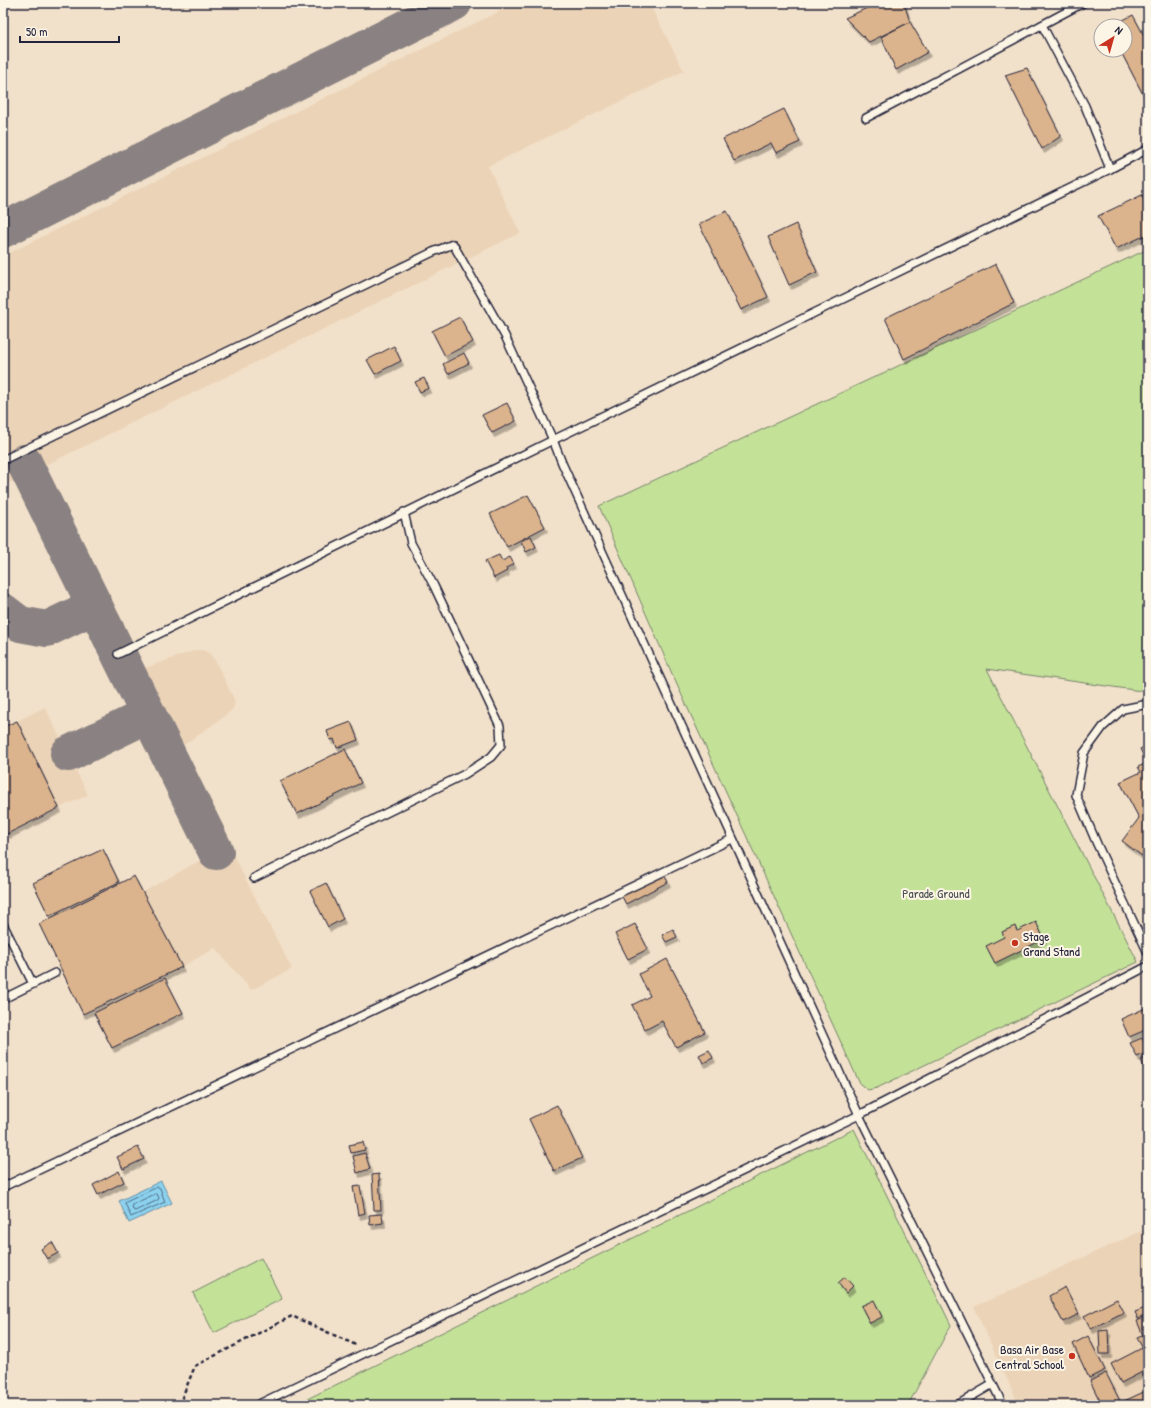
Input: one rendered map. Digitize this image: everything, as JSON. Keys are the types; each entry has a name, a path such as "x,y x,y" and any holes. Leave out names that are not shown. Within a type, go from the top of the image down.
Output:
{"lane":[{"path":"866,118 1083,3"},
{"path":"1042,25 1085,106 1110,169"},
{"path":"118,654 404,512 1110,169 1148,149"},
{"path":"3,460 290,320 433,252 453,244 505,336 732,839 859,1115 1003,1405"},
{"path":"254,878 465,774 491,757 501,745 500,726 434,586 411,543 404,512"},
{"path":"1148,704 1122,709 1103,727 1084,753 1076,795 1097,844 1148,953"},
{"path":"3,1187 732,839"},
{"path":"3,924 33,984"},
{"path":"257,1405 859,1115 1148,966"},
{"path":"3,999 55,973"},
{"path":"957,1405 993,1384"}],"path":[{"path":"179,1405 195,1366 292,1316 369,1351"}],"shaded area":[{"path":"516,3 649,3 684,71 488,166 520,233 3,486 3,256"},
{"path":"196,650 203,650 210,654 216,662 235,701 233,709 225,716 181,747 142,669"},
{"path":"45,707 88,795 59,808 17,721"},
{"path":"228,845 292,969 251,990 215,948 182,967 143,892"},
{"name":"Basa Air Base Central School","path":"1148,1228 1148,1405 1019,1405 974,1307"}],"green space":[{"name":"Parade Ground","path":"1148,249 1148,692 987,669 1138,962 877,1088 868,1090 860,1084 673,676 599,506"},
{"path":"854,1129 951,1325 908,1405 295,1405"},
{"path":"261,1258 282,1299 214,1333 193,1293"}],"water":[{"path":"161,1181 172,1203 129,1223 119,1201"}],"building":[{"path":"878,3 904,3 910,22 869,42 845,18"},
{"path":"1133,15 1148,43 1148,104 1124,58 1133,58 1133,18 1127,18"},
{"path":"910,22 928,52 896,70 881,37"},
{"path":"1027,68 1061,136 1042,149 1005,75"},
{"path":"784,109 800,142 776,153 771,143 734,161 723,139"},
{"path":"1142,195 1148,208 1148,234 1116,249 1098,216"},
{"path":"727,211 768,297 741,310 699,224"},
{"path":"796,224 817,272 789,285 768,237"},
{"path":"996,264 1014,303 904,359 885,318"},
{"path":"460,317 473,342 445,356 432,331"},
{"path":"394,346 401,361 375,374 367,360"},
{"path":"464,353 469,363 448,374 443,364"},
{"path":"424,378 429,388 420,392 415,382"},
{"path":"507,403 516,421 492,433 482,415"},
{"path":"528,495 545,527 507,547 490,514"},
{"path":"531,536 536,547 526,552 521,541"},
{"path":"499,555 502,561 510,557 514,564 506,568 507,571 494,578 485,561"},
{"path":"17,721 59,808 7,834 3,826 3,727"},
{"path":"351,722 358,740 337,748 334,739 330,740 327,731"},
{"path":"1148,745 1148,847 1142,856 1122,841 1139,818 1120,782 1141,772 1138,767 1147,763 1140,749"},
{"path":"345,749 361,783 297,814 280,781"},
{"path":"103,849 119,882 49,916 33,883"},
{"path":"663,873 668,882 626,904 621,895"},
{"path":"134,876 182,967 83,1014 39,924"},
{"path":"326,883 343,919 328,927 310,891"},
{"name":"Stage Grand Stand","path":"1036,922 1044,939 995,963 986,946 1004,937 1002,932 1015,926 1017,931"},
{"path":"635,924 648,949 628,959 615,934"},
{"path":"673,929 677,937 666,942 662,935"},
{"path":"667,959 705,1032 676,1047 662,1021 645,1030 632,1005 650,996 639,974"},
{"path":"165,978 183,1013 112,1048 94,1013"},
{"path":"1148,1007 1148,1029 1129,1037 1121,1019"},
{"path":"1142,1038 1148,1052 1137,1057 1130,1043"},
{"path":"709,1050 713,1058 703,1063 699,1055"},
{"path":"1148,1057 1148,1075 1141,1060"},
{"path":"557,1105 582,1158 554,1171 529,1119"},
{"path":"363,1142 365,1150 351,1153 349,1145"},
{"path":"138,1147 144,1159 123,1169 117,1157"},
{"path":"365,1153 370,1169 357,1173 353,1156"},
{"path":"119,1171 124,1182 98,1195 93,1185"},
{"path":"379,1174 381,1210 374,1210 372,1175"},
{"path":"360,1186 365,1213 358,1215 353,1187"},
{"path":"382,1214 383,1223 370,1225 369,1215"},
{"path":"52,1242 58,1253 47,1259 41,1249"},
{"path":"845,1277 853,1286 846,1293 838,1283"},
{"path":"1065,1287 1079,1314 1063,1322 1049,1296"},
{"path":"1117,1299 1124,1312 1091,1329 1084,1316"},
{"path":"874,1300 882,1317 870,1323 861,1306"},
{"path":"1148,1307 1148,1314 1138,1319 1135,1312"},
{"path":"1148,1316 1148,1336 1144,1338 1137,1321"},
{"path":"1108,1330 1109,1354 1100,1354 1099,1331"},
{"path":"1088,1336 1105,1370 1089,1378 1073,1344"},
{"path":"1142,1336 1148,1346 1147,1355 1137,1338"},
{"path":"1142,1348 1148,1359 1148,1369 1121,1383 1111,1364"},
{"path":"1106,1373 1122,1405 1102,1405 1090,1381"},
{"path":"1148,1390 1148,1405 1124,1405 1122,1402"}],"taxiway":[{"path":"3,230 454,3"},
{"path":"24,462 216,852"},
{"path":"3,611 20,624 47,629 95,606"},
{"path":"68,754 148,715"}],"place":[{"name":"Stage Grand Stand","path":"1015,943"},
{"name":"Basa Air Base Central School","path":"1072,1356"}]}
